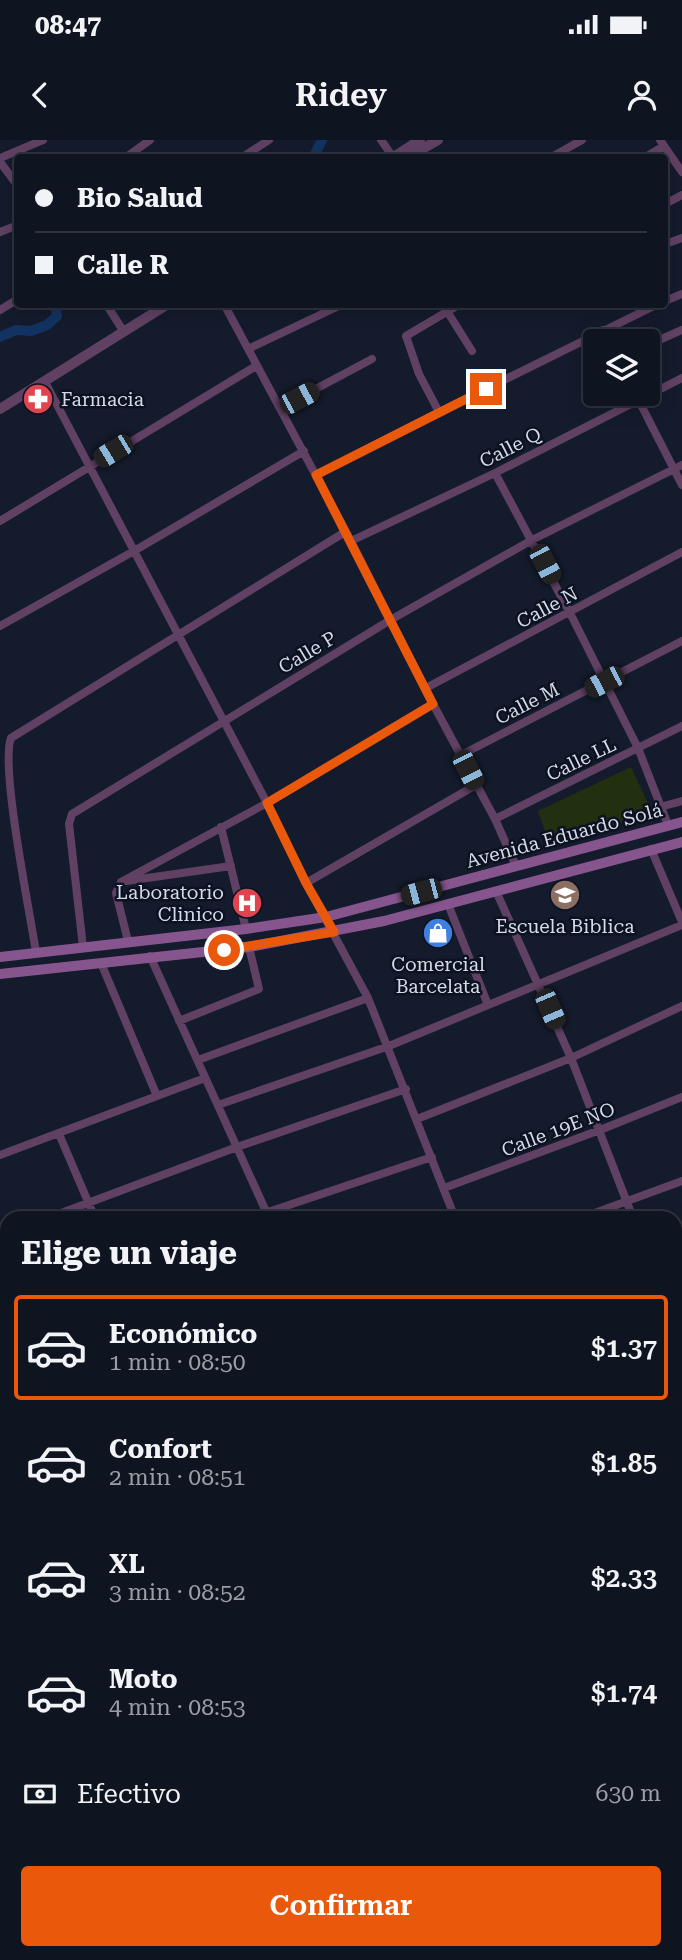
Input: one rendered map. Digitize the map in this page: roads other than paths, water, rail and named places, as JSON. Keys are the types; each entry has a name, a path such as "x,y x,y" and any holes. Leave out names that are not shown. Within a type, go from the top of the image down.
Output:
{"main road":[{"name":"Avenida Eduardo Solá","path":"0,957 246,929 326,917 682,822"},
{"name":"Avenida Eduardo Solá","path":"0,974 249,947 334,932 682,842"}],"street":[{"path":"14,180 0,160 43,140"},
{"path":"131,154 150,140"},
{"path":"247,154 269,140"},
{"path":"397,154 419,140"},
{"path":"415,154 438,140"},
{"path":"557,154 582,140"},
{"path":"662,143 682,172"},
{"path":"109,308 124,332"},
{"path":"0,409 161,308"},
{"path":"226,308 392,619 433,704 495,819 516,866"},
{"path":"248,349 335,308"},
{"path":"439,412 419,374 406,336 453,308"},
{"path":"605,329 635,309"},
{"path":"447,311 472,352"},
{"path":"660,340 682,330"},
{"path":"316,475 583,340"},
{"path":"280,408 372,359"},
{"path":"0,521 257,366"},
{"name":"Calle Q","path":"660,388 682,377"},
{"path":"45,382 267,803 306,883 369,998 453,1211"},
{"name":"Calle Q","path":"351,541 495,473 624,406"},
{"path":"642,406 678,467 682,485"},
{"path":"0,626 304,451"},
{"name":"Calle P","path":"83,947 69,824 72,814 392,619 532,540 678,467"},
{"path":"495,473 638,748 668,825"},
{"path":"36,952 4,786 7,746 11,738 345,532"},
{"name":"Calle N","path":"426,688 682,552"},
{"name":"Calle M","path":"461,755 682,641"},
{"path":"128,941 116,893 121,882 267,803 433,704"},
{"name":"Calle LL","path":"495,819 682,726"},
{"path":"306,883 476,785"},
{"path":"660,807 682,801"},
{"path":"221,827 246,929"},
{"path":"218,1105 389,1046 682,924 651,849"},
{"path":"121,882 231,866"},
{"path":"496,891 571,1058 631,1211"},
{"path":"448,904 488,1005"},
{"path":"179,1021 259,989 249,947"},
{"path":"150,956 266,1211"},
{"path":"101,963 157,1096"},
{"path":"198,1060 369,998"},
{"path":"417,1119 571,1058 682,1006"},
{"path":"0,1155 205,1078"},
{"path":"67,1211 237,1147 406,1089"},
{"name":"Calle 19E NO","path":"444,1188 682,1097"},
{"path":"59,1134 92,1211"},
{"path":"279,1211 432,1157"},
{"path":"599,1211 682,1181"}],"waterway":[{"path":"315,154 322,140"},
{"path":"0,337 16,330 31,331 47,325 57,316 56,308"}],"place":[{"name":"Farmacia","path":"38,399"},
{"name":"Escuela Biblica","path":"565,895"},
{"name":"Laboratorio Clinico","path":"247,903"},
{"name":"Comercial Barcelata","path":"438,933"}]}
